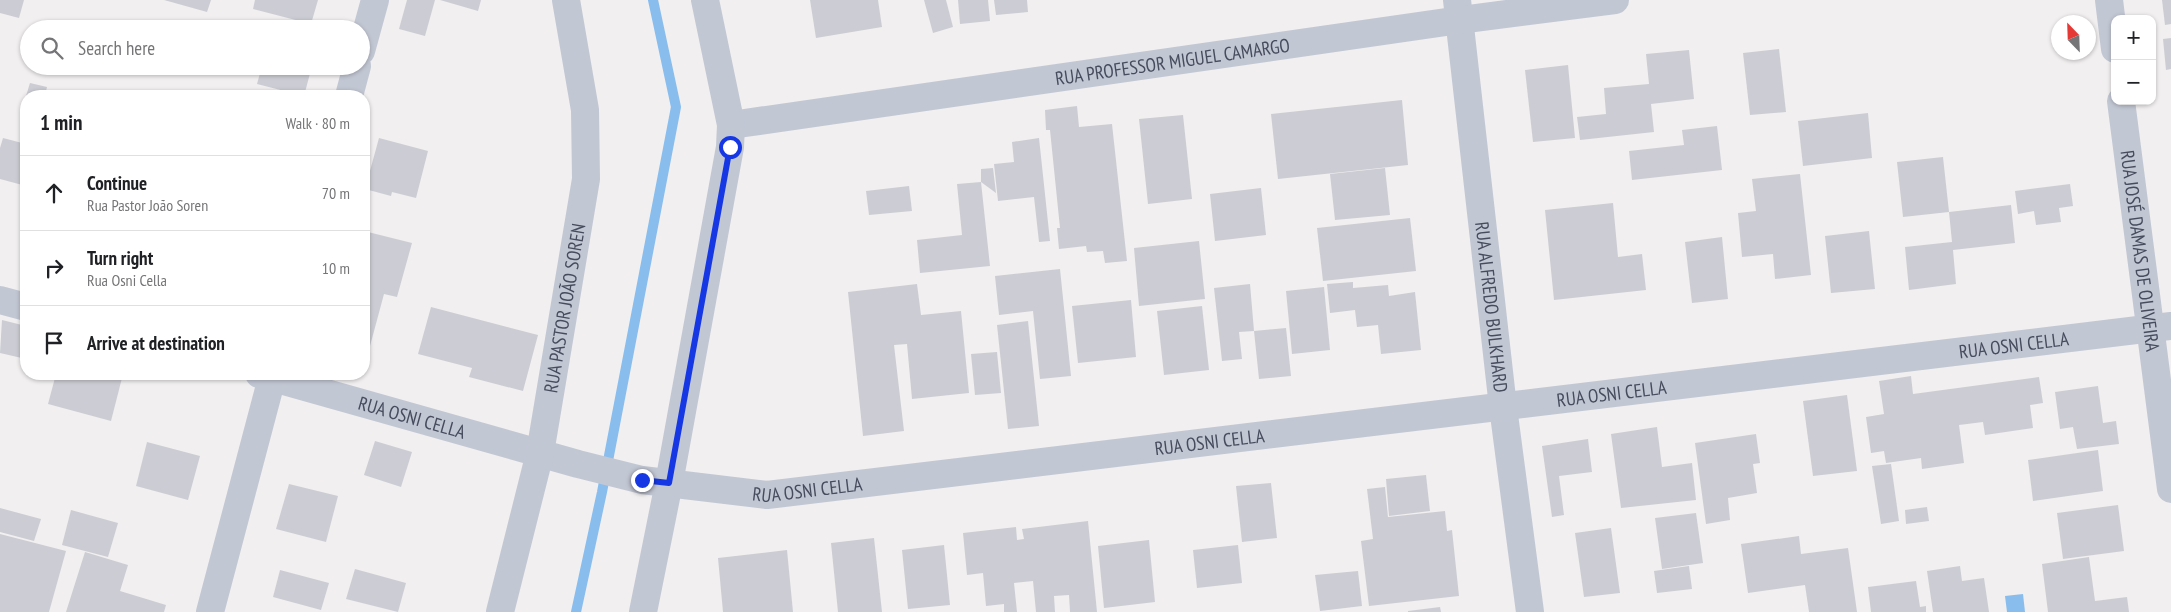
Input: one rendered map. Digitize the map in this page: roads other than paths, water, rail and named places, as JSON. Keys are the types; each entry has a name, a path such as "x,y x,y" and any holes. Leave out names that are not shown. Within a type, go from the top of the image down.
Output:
{"street":[{"path":"370,20 375,0"},
{"name":"RUA PASTOR JOÃO SOREN","path":"500,612 540,453 586,178 585,110 566,0"},
{"path":"643,612 669,483 730,147 731,125 705,0"},
{"name":"RUA PROFESSOR MIGUEL CAMARGO","path":"731,125 1459,10 1616,0"},
{"path":"2109,0 2111,16"},
{"name":"RUA ALFREDO BULKHARD","path":"1459,10 1503,407 1530,612"},
{"path":"351,90 355,75"},
{"name":"RUA JOSÉ DAMAS DE OLIVEIRA","path":"2122,105 2160,328 2171,489"},
{"path":"0,300 20,306"},
{"name":"RUA OSNI CELLA","path":"285,380 578,464 642,480 767,496 2160,328"},
{"path":"210,612 267,380"}],"water":[{"path":"2023,594 2025,612 2007,612 2005,596"}],"waterway":[{"path":"576,612 602,492 676,107 653,0"}]}
